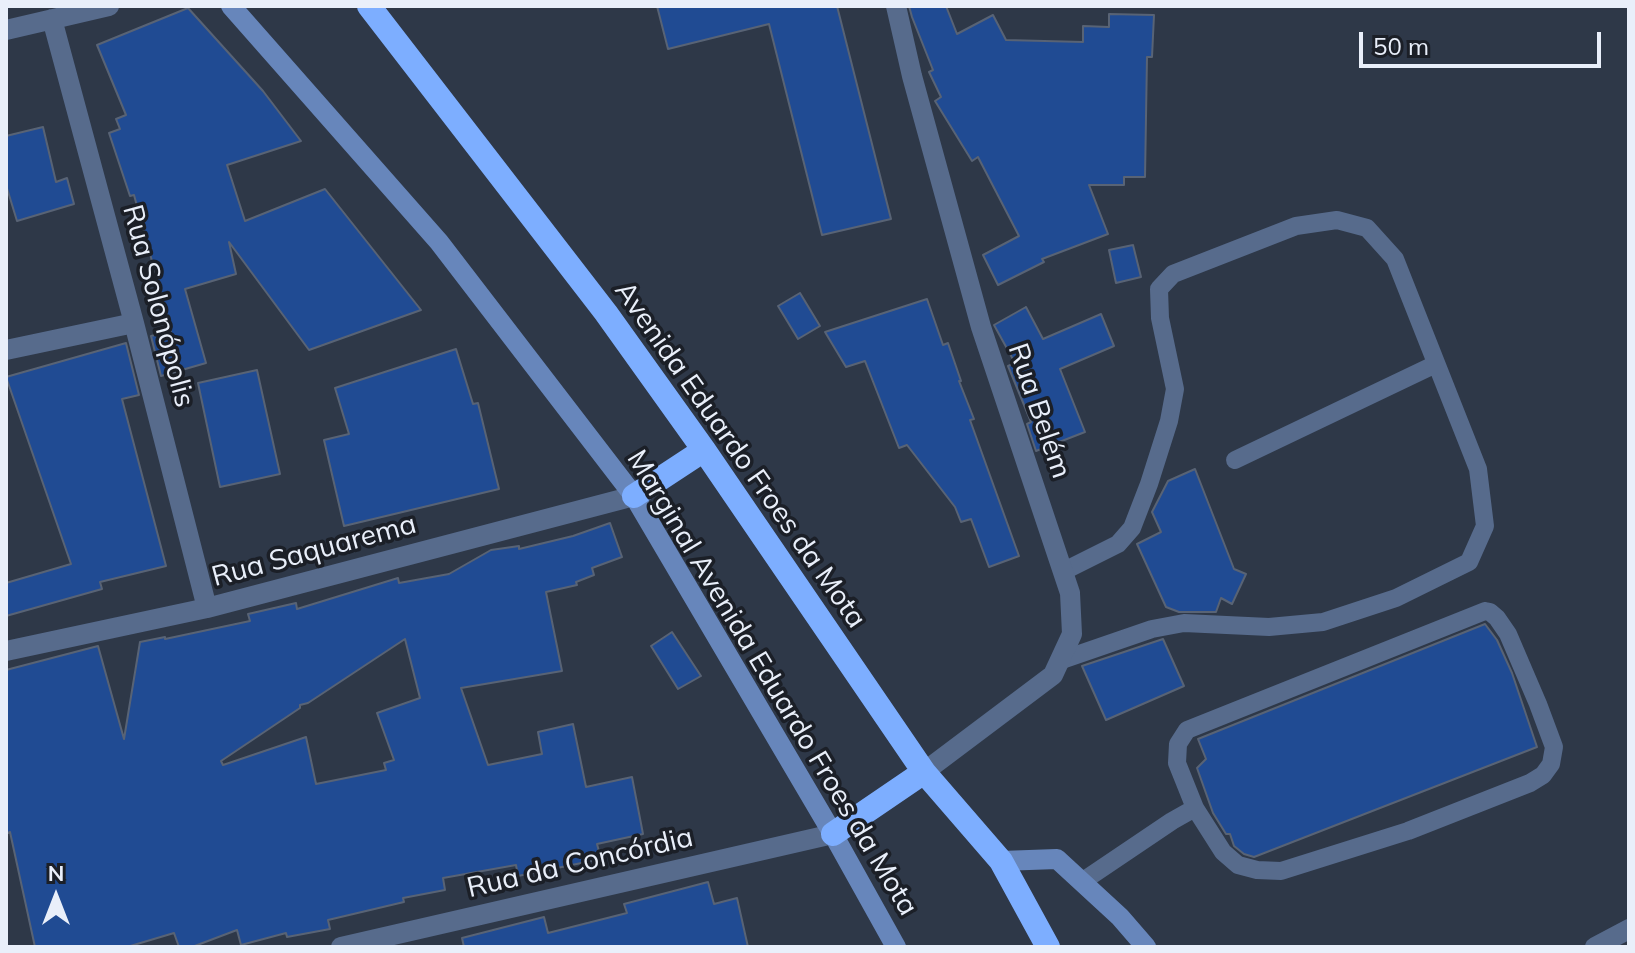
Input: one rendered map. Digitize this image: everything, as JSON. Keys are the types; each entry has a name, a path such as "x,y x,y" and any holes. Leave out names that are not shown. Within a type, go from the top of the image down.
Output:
{"highway":[{"name":"Avenida Eduardo Froes da Mota","path":"369,6 597,301 704,450 924,772 1001,861 1048,947"},
{"path":"634,496 704,450"},
{"path":"833,834 924,772"}],"street":[{"path":"6,30 109,6"},
{"name":"Marginal Avenida Eduardo Froes da Mota","path":"231,6 439,242 634,496 896,947"},
{"name":"Rua Belém","path":"896,6 912,76 981,327 1064,571 1070,593 1072,634 1053,675 924,772"},
{"name":"Rua Solonópolis","path":"52,19 207,608"},
{"path":"6,350 134,323"},
{"name":"Rua Saquarema","path":"6,651 207,608 634,496"},
{"name":"Rua da Concórdia","path":"341,947 833,834"},
{"path":"1001,861 1057,859 1120,917 1146,947"},
{"path":"1595,947 1629,929"}],"lane":[{"path":"1059,661 1152,629 1184,623 1269,627 1323,622 1396,598 1469,562 1485,526 1478,469 1395,259 1367,228 1337,220 1296,226 1173,274 1159,289 1160,318 1175,389 1169,421 1149,484 1132,528 1118,544 1064,571"},
{"path":"1235,460 1436,364"},
{"path":"1481,612 1490,612 1508,634 1554,747 1551,764 1543,775 1530,783 1408,831 1281,871 1238,865 1223,852 1195,808 1177,763 1178,744 1187,730 1481,612"},
{"path":"1083,881 1195,808"}],"building":[{"path":"657,6 837,6 891,219 822,235 769,24 668,49"},
{"path":"909,6 946,6 957,34 993,15 1006,40 1083,42 1083,26 1109,27 1109,14 1154,15 1152,57 1147,57 1145,177 1124,177 1124,185 1089,185 1108,234 1042,259 1044,262 998,285 983,255 1019,236 978,157 972,161 935,101 941,97 929,72 933,70"},
{"path":"188,8 263,91 301,141 227,165 245,221 325,189 421,310 309,350 229,242 236,274 185,289 206,363 161,376 151,336 171,331 134,195 130,196 109,133 120,129 116,119 126,115 97,45"},
{"path":"43,127 56,182 67,178 74,204 17,221 6,185 6,136"},
{"path":"1133,245 1141,277 1116,283 1109,250"},
{"path":"800,293 820,326 798,339 778,306"},
{"path":"927,299 943,345 948,343 974,419 970,420 1019,556 989,567 971,519 961,522 955,507 907,445 899,448 865,361 846,367 825,332"},
{"path":"1026,307 1043,339 1101,314 1114,346 1060,369 1085,432 1036,451 1027,424 1031,422 1008,366 1015,363 994,325"},
{"path":"126,343 139,395 122,399 166,566 100,582 102,589 6,616 6,583 71,564 6,377"},
{"path":"456,349 473,404 478,403 499,489 344,526 324,440 349,434 335,388"},
{"path":"257,370 280,474 220,487 198,383"},
{"path":"1195,469 1234,569 1246,574 1232,604 1221,598 1216,612 1179,612 1166,607 1137,544 1161,532 1152,512 1168,481"},
{"path":"610,523 622,557 592,568 594,575 576,582 577,585 546,592 562,671 461,688 488,765 542,754 538,732 573,724 586,787 632,777 643,834 597,844 601,859 518,876 516,865 443,878 445,890 403,898 404,902 328,920 330,929 287,937 286,933 241,945 237,930 192,947 179,947 174,933 127,947 35,947 10,832 6,834 6,670 98,646 124,739 140,642 250,621 248,614 296,603 297,609 398,578 399,583 449,574 491,550 519,546 519,549","holes":["405,639 420,698 377,713 394,760 384,763 386,770 316,784 306,737 223,765 221,761 300,708 300,705 308,703"]},
{"path":"1485,624 1497,640 1512,673 1537,747 1254,857 1234,846 1230,834 1226,834 1213,813 1197,768 1206,759 1198,739"},
{"path":"672,632 701,676 678,689 651,646"},
{"path":"1163,639 1184,686 1106,720 1082,666"},
{"path":"708,882 714,904 737,898 748,947 464,947 462,938 544,917 548,933 627,913 624,904"}]}
